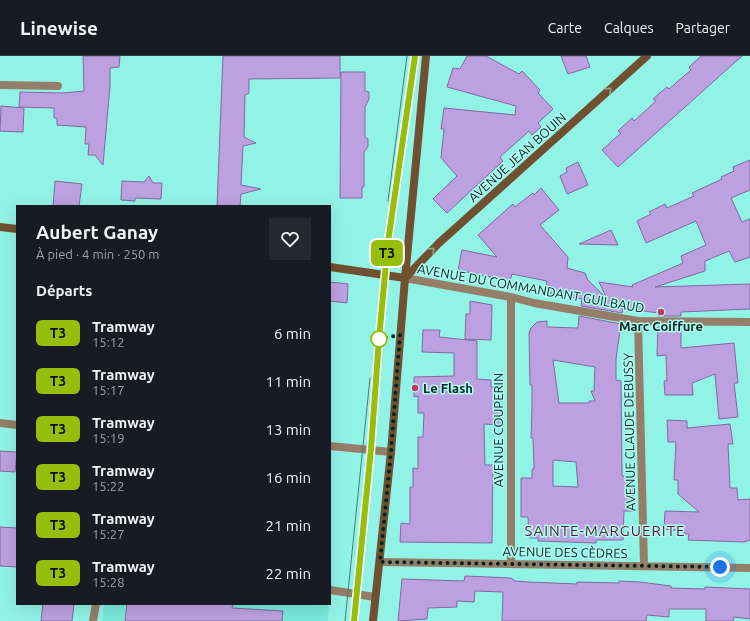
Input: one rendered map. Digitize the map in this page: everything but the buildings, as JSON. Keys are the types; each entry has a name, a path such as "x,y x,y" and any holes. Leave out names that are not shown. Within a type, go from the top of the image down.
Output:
{"main road":[{"path":"373,621 391,452 404,278 426,56"},
{"name":"AVENUE JEAN BOUIN","path":"404,278 439,243 647,56"},
{"path":"0,227 16,229"},
{"path":"331,267 404,278"}],"street":[{"path":"0,85 58,86"},
{"name":"AVENUE DU COMMANDANT GUILBAUD","path":"404,278 638,321 750,322"},
{"name":"AVENUE COUPERIN","path":"511,297 511,563"},
{"name":"AVENUE CLAUDE DEBUSSY","path":"638,321 644,566"},
{"path":"0,423 16,425"},
{"path":"331,446 391,452"},
{"name":"AVENUE DES CÈDRES","path":"380,562 750,568"},
{"path":"331,590 375,597"},
{"path":"93,621 96,605"}],"shaded area":[{"path":"104,605 329,605 328,621 102,621"}],"tram line":[{"path":"388,201 407,56"},
{"path":"354,621 371,449 388,242 415,56"},
{"name":"T3","path":"354,621 371,449 388,242 415,56"},
{"path":"345,621 370,378"}],"place":[{"name":"Marc Coiffure","path":"661,312"},
{"name":"Le Flash","path":"415,388"}],"district":[{"name":"SAINTE-MARGUERITE","path":"605,530"}],"route":[{"path":"379,339 400,335 391,452 380,562 720,567"}]}
